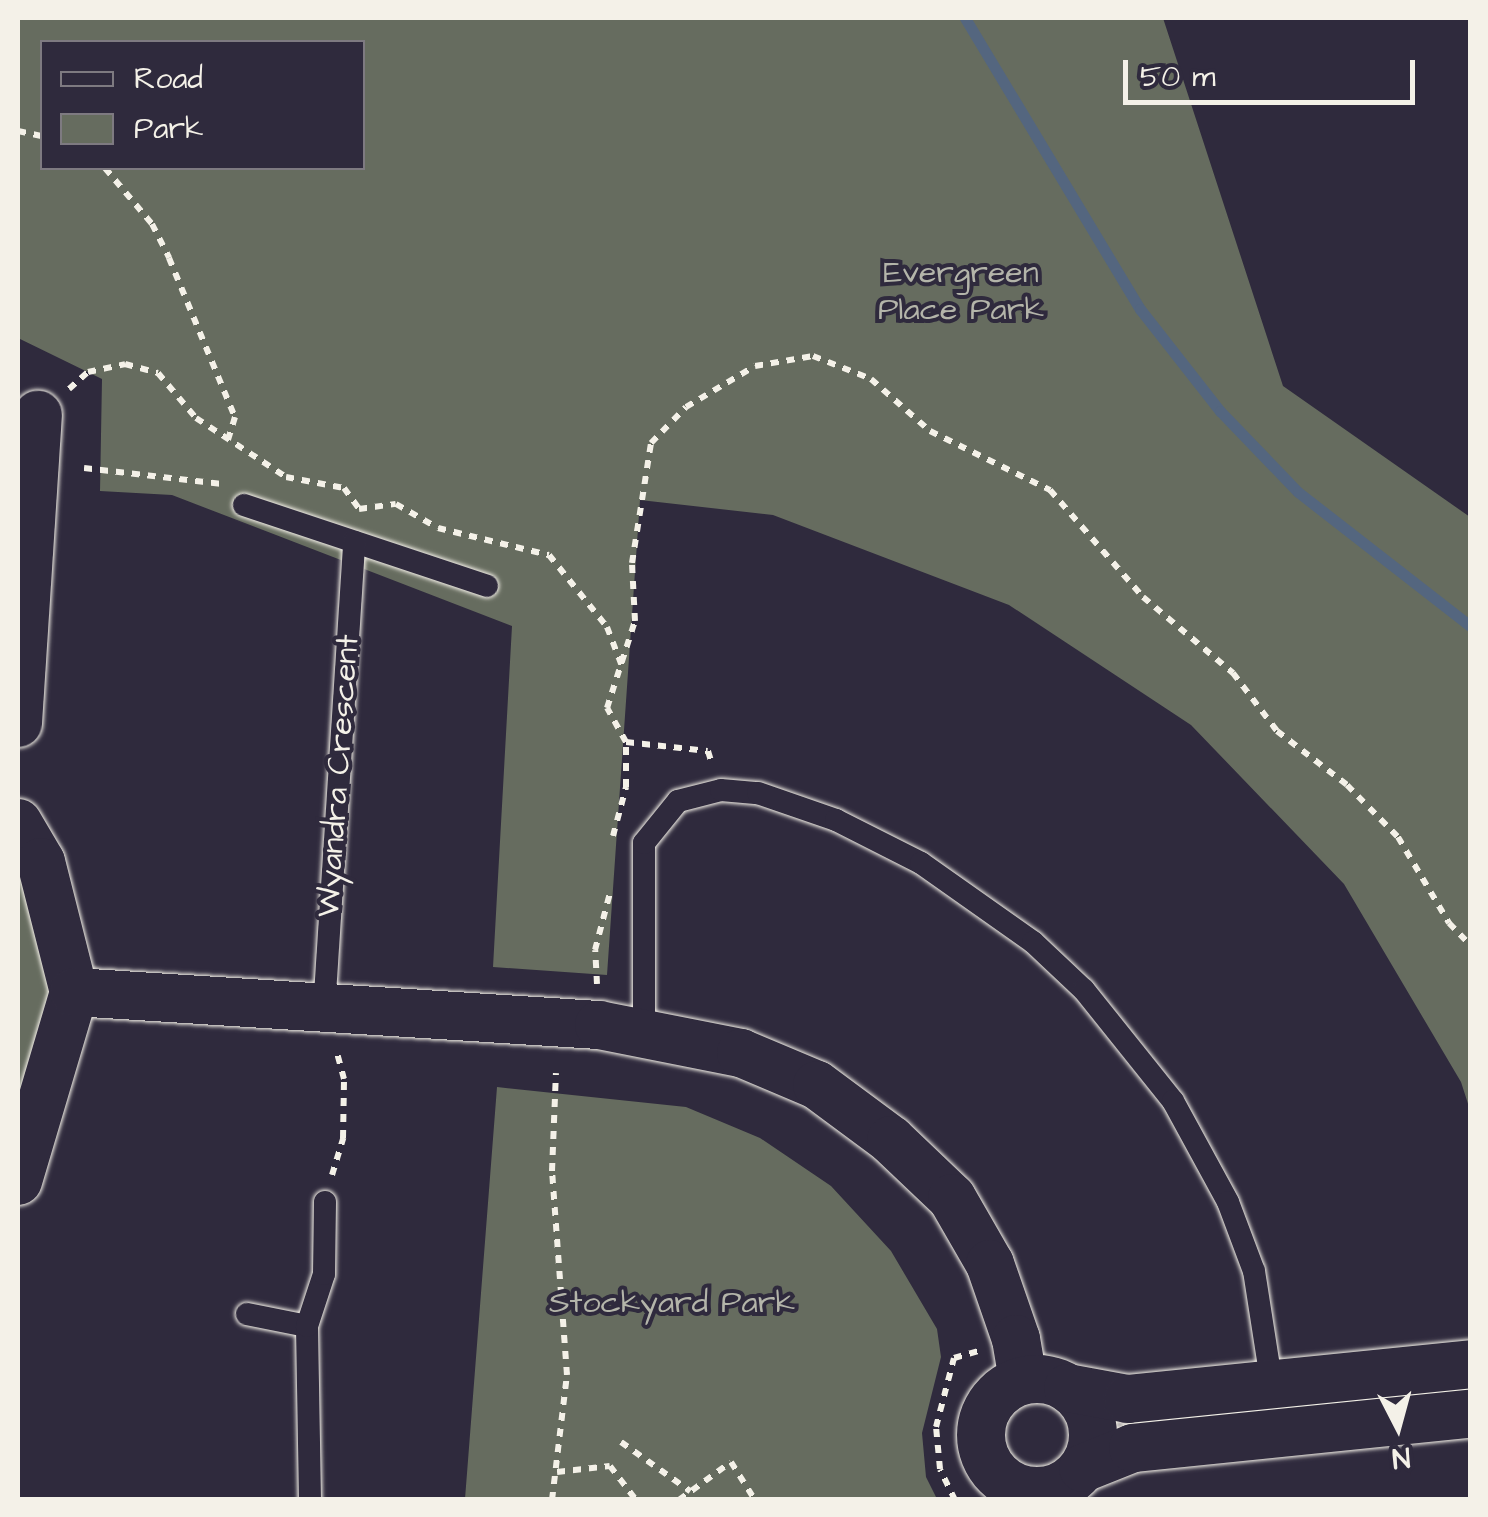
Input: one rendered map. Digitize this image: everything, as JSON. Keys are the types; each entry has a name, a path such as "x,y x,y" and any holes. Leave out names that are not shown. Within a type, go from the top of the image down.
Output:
{"street":[{"path":"18,723 38,415"},
{"path":"18,823 41,862 74,992 18,1181"},
{"path":"74,992 644,1029 742,1054 817,1085 891,1140 952,1198 990,1264 1016,1339 1046,1384 1093,1425 1083,1468"},
{"path":"1470,1364 1128,1400 1046,1384 997,1396 984,1416 982,1446 994,1471 1034,1495 1064,1484 1083,1468 1133,1448 1470,1414"}],"lane":[{"path":"244,505 487,586"},
{"name":"Wyandra Crescent","path":"324,1010 354,542"},
{"path":"644,1029 644,844 678,802 721,790 758,793 836,820 921,863 1033,942 1084,990 1173,1102 1228,1202 1254,1270 1272,1386"},
{"path":"310,1500 307,1326 324,1274 325,1202"},
{"path":"247,1314 307,1326"}],"path":[{"path":"106,170 152,224 169,258 235,417 228,440"},
{"path":"612,849 626,786 626,742 607,708 624,670 636,621 632,563 646,460 663,426 756,366 813,356 842,364 871,379 930,431 1050,490 1143,597 1233,673 1277,731 1346,785 1398,838 1449,923 1470,945"},
{"path":"38,415 88,372 126,364 158,374 196,418 286,477 344,488 358,509 396,504 438,528 549,555 608,626 624,670"},
{"path":"84,468 227,484 244,505"},
{"path":"626,742 708,750 721,790"},
{"path":"598,992 596,950 612,875"},
{"path":"324,1010 344,1080 342,1138 325,1202"},
{"path":"552,1500 567,1376 552,1171 556,1073"},
{"path":"622,1442 690,1491"},
{"path":"679,1500 731,1462 755,1500"},
{"path":"556,1472 610,1466 636,1500"}],"green space":[{"name":"Evergreen Place Park","path":"18,18 1163,18 1283,386 1470,517 1470,1110 1461,1082 1344,884 1191,725 1009,605 773,515 640,500 607,975 493,967 512,626 172,495 100,491 102,379 18,338"},
{"path":"18,823 74,992 18,1181"},
{"name":"Stockyard Park","path":"497,1087 686,1107 760,1138 831,1186 891,1251 937,1329 941,1357 922,1433 926,1477 937,1499 465,1499"}],"waterway":[{"path":"965,18 1140,309 1220,411 1298,492 1470,626"}]}
